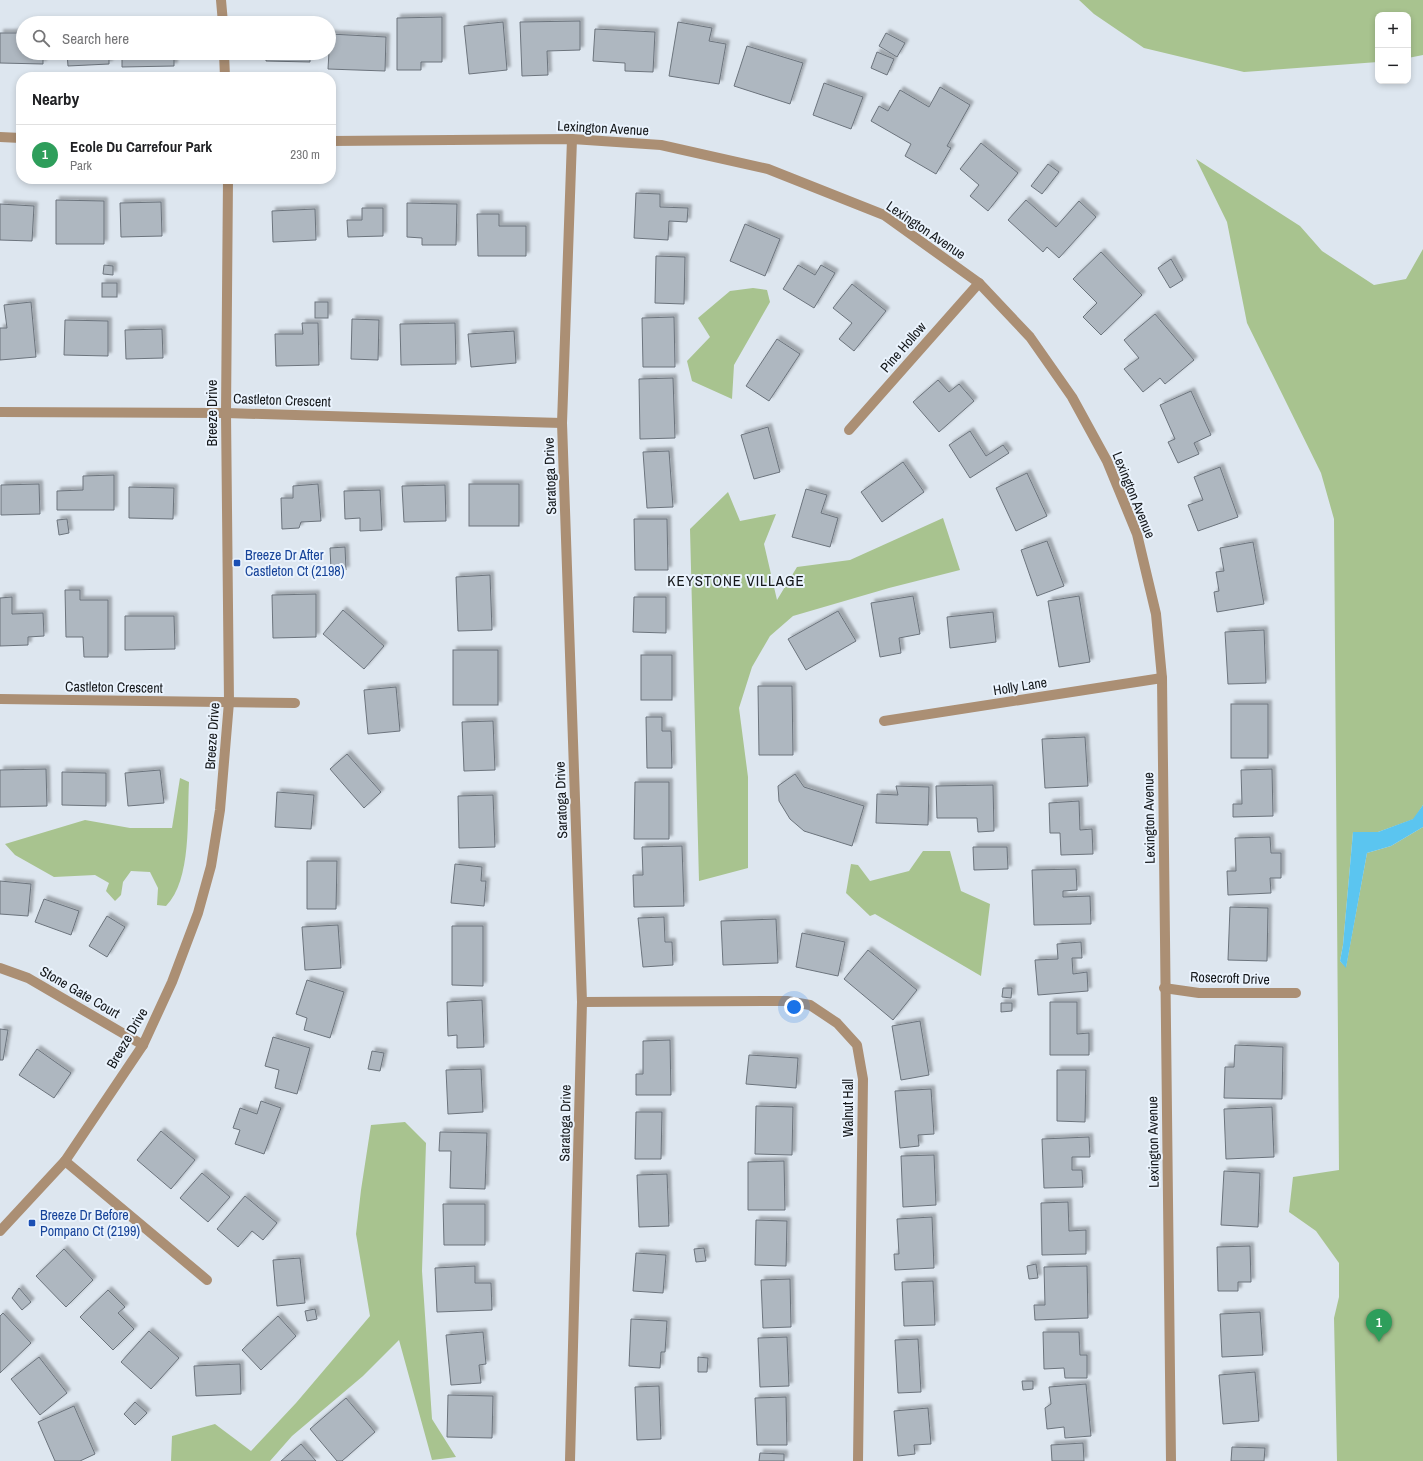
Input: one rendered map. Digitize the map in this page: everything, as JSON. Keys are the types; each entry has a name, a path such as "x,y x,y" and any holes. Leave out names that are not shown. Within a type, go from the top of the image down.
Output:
{"street":[{"path":"222,0 223,16"},
{"path":"224,60 225,72"},
{"path":"0,137 16,138"},
{"name":"Lexington Avenue","path":"336,141 572,139 661,145 768,169 884,215 978,283 1030,337 1072,397 1107,461 1137,534 1156,614 1162,678 1164,988 1172,1461"},
{"name":"Saratoga Drive","path":"570,1461 582,1002 562,424 572,139"},
{"name":"Breeze Drive","path":"0,1231 65,1161 142,1045 172,982 198,913 211,866 220,810 229,702 226,413 228,184"},
{"name":"Pine Hollow","path":"849,430 978,283"},
{"name":"Castleton Crescent","path":"0,412 226,413 562,424"},
{"name":"Holly Lane","path":"884,721 1162,678"},
{"name":"Castleton Crescent","path":"0,699 295,703"},
{"name":"Stone Gate Court","path":"0,968 28,978 142,1045"},
{"name":"Rosecroft Drive","path":"1164,988 1199,992 1296,993"},
{"name":"Walnut Hall","path":"582,1002 787,1001 810,1005 837,1023 857,1045 863,1079 858,1461"},
{"path":"65,1161 207,1280"}],"green space":[{"path":"1079,0 1423,0 1423,55 1411,57 1411,12 1375,12 1375,62 1244,72 1144,48 1094,14"},
{"path":"1196,159 1300,226 1322,251 1374,285 1406,279 1423,249 1423,805 1414,819 1378,832 1353,832 1343,945 1340,961 1346,967 1367,853 1391,846 1423,827 1423,1461 1337,1461 1334,1318 1339,1297 1339,1263 1316,1231 1289,1212 1293,1177 1339,1170 1334,519 1321,473 1247,323 1227,222"},
{"path":"753,288 767,290 770,302 734,365 732,399 692,381 687,361 710,337 698,318 730,291"},
{"path":"728,492 740,521 776,514 764,544 777,600 797,567 850,560 943,518 960,570 889,588 793,616 770,636 752,667 739,708 748,777 748,868 699,881 690,529"},
{"path":"180,778 189,782 188,830 184,865 180,881 174,895 166,906 157,905 158,888 150,872 131,871 123,882 121,895 115,901 106,891 109,883 95,875 54,877 15,855 5,844 85,820 130,828 172,828"},
{"path":"923,851 950,851 961,891 990,904 981,976 875,914 870,916 846,893 851,864 858,865 870,881 909,871"},
{"path":"405,1122 426,1143 422,1271 432,1419 456,1457 432,1460 399,1340 363,1376 292,1436 270,1461 171,1461 172,1436 215,1424 251,1451 296,1403 370,1316 356,1234 371,1125"}],"water":[{"path":"1423,805 1423,827 1391,846 1367,853 1346,968 1340,961 1343,945 1353,832 1378,832 1413,819"}],"building":[{"path":"442,17 442,62 421,62 421,70 397,70 397,18"},
{"path":"580,21 580,50 547,51 548,75 522,76 520,22"},
{"path":"503,22 507,70 469,74 464,26"},
{"path":"678,22 712,28 709,41 726,44 719,84 669,76"},
{"path":"595,29 655,32 653,72 625,71 625,63 593,61"},
{"path":"0,33 16,33 16,60 43,60 43,64 0,63"},
{"path":"886,33 905,43 897,57 879,46"},
{"path":"336,34 386,37 385,71 328,69 329,60 336,60"},
{"path":"747,46 803,63 790,104 734,86"},
{"path":"877,52 894,59 887,75 871,68"},
{"path":"68,60 109,60 109,64 68,66"},
{"path":"122,60 174,60 174,66 122,67"},
{"path":"310,60 310,62 266,61"},
{"path":"824,83 863,97 851,129 813,115"},
{"path":"940,87 970,105 947,146 951,148 936,174 905,156 911,144 871,121 879,106 888,111 900,90 929,107"},
{"path":"981,143 1018,173 988,211 970,196 979,185 960,169"},
{"path":"1048,164 1059,172 1042,194 1031,186"},
{"path":"636,193 660,194 660,207 688,208 687,222 669,221 668,240 634,238"},
{"path":"56,200 104,201 104,244 56,244"},
{"path":"1026,200 1056,227 1079,201 1096,217 1059,258 1047,247 1043,252 1008,220"},
{"path":"161,202 162,236 121,237 120,203"},
{"path":"407,203 457,204 456,245 422,245 422,238 407,237"},
{"path":"0,204 34,206 32,241 0,240"},
{"path":"362,208 383,208 383,236 348,237 347,220 362,220"},
{"path":"315,209 316,240 273,242 272,211"},
{"path":"477,214 499,214 499,226 526,226 526,256 478,256"},
{"path":"745,224 780,239 765,276 730,261"},
{"path":"1101,252 1142,295 1101,335 1083,317 1097,303 1073,279"},
{"path":"656,256 685,257 684,304 655,303"},
{"path":"1171,259 1183,280 1170,288 1158,268"},
{"path":"104,265 113,266 113,275 103,274"},
{"path":"798,265 815,275 821,265 835,273 814,308 783,289"},
{"path":"102,283 117,283 117,297 102,297"},
{"path":"852,284 886,311 854,351 839,339 852,323 833,308"},
{"path":"31,302 36,357 0,360 0,328 7,328 4,305"},
{"path":"315,302 328,302 328,318 315,318"},
{"path":"1155,314 1194,360 1165,384 1160,378 1143,392 1124,369 1139,358 1124,340"},
{"path":"674,317 675,367 643,367 642,318"},
{"path":"352,319 379,320 378,360 351,359"},
{"path":"65,320 108,321 108,356 64,355"},
{"path":"302,323 318,323 319,365 276,366 275,334 303,334"},
{"path":"455,323 456,364 401,365 400,324"},
{"path":"162,329 163,358 126,359 125,330"},
{"path":"514,331 516,363 471,367 468,334"},
{"path":"777,339 800,354 769,401 746,386"},
{"path":"673,378 675,438 640,439 639,379"},
{"path":"938,380 949,392 959,384 974,401 939,432 913,402"},
{"path":"1191,391 1211,435 1194,443 1199,454 1178,463 1168,442 1175,439 1160,405"},
{"path":"768,427 780,472 754,479 741,435"},
{"path":"970,431 986,456 1003,445 1009,453 970,478 949,445"},
{"path":"669,451 673,507 647,508 643,452"},
{"path":"903,462 924,492 882,522 861,492"},
{"path":"1220,467 1238,517 1198,531 1188,505 1203,500 1194,477"},
{"path":"1027,473 1047,516 1016,531 996,488"},
{"path":"114,475 114,510 57,510 57,491 83,490 83,476"},
{"path":"39,484 40,514 1,515 1,485"},
{"path":"318,484 321,521 301,522 299,528 282,529 281,498 293,498 293,486"},
{"path":"469,484 519,484 519,526 469,526"},
{"path":"445,485 446,521 404,522 402,486"},
{"path":"129,487 174,488 173,519 129,518"},
{"path":"806,489 827,495 821,513 838,518 830,547 792,537"},
{"path":"380,490 382,530 360,531 360,518 345,519 344,491"},
{"path":"67,519 69,533 59,535 57,520"},
{"path":"634,519 667,519 668,570 635,570"},
{"path":"1047,541 1064,586 1037,596 1021,550"},
{"path":"1253,542 1264,604 1217,612 1214,592 1219,591 1216,572 1224,571 1220,548"},
{"path":"345,547 346,570 331,570 330,548"},
{"path":"490,575 492,630 458,631 456,577"},
{"path":"65,590 80,590 80,600 108,600 108,657 84,657 83,637 66,637"},
{"path":"316,594 316,637 273,638 272,595"},
{"path":"913,596 920,634 899,638 901,653 880,657 871,603"},
{"path":"1079,596 1090,662 1059,667 1048,601"},
{"path":"12,597 12,614 43,613 44,636 28,637 28,645 0,646 0,598"},
{"path":"634,597 666,597 666,633 633,632"},
{"path":"343,610 384,646 364,669 323,634"},
{"path":"838,611 856,641 806,670 788,639"},
{"path":"993,612 996,642 950,648 947,617"},
{"path":"125,616 174,616 175,649 125,650"},
{"path":"1264,630 1266,683 1228,684 1225,632"},
{"path":"453,650 498,650 498,705 453,705"},
{"path":"641,655 672,655 672,700 641,700"},
{"path":"758,686 792,686 793,755 759,755"},
{"path":"396,687 400,731 368,734 364,690"},
{"path":"1231,704 1268,704 1268,758 1231,758"},
{"path":"646,717 662,717 662,731 671,731 672,768 647,768"},
{"path":"493,721 495,770 464,771 462,722"},
{"path":"1085,737 1088,786 1045,788 1042,739"},
{"path":"347,754 381,792 364,808 330,769"},
{"path":"46,769 47,806 0,807 0,770"},
{"path":"1272,769 1273,816 1233,817 1233,804 1242,804 1241,770"},
{"path":"160,770 164,803 128,806 125,773"},
{"path":"62,772 106,773 106,806 62,805"},
{"path":"795,774 804,787 864,806 852,846 804,831 790,819 779,801 778,786"},
{"path":"635,782 669,782 669,839 634,839"},
{"path":"993,785 994,831 978,832 977,818 937,818 936,786"},
{"path":"896,786 929,787 928,825 876,823 877,794 898,795"},
{"path":"277,792 314,795 311,829 275,827"},
{"path":"493,795 495,847 459,848 458,796"},
{"path":"1079,801 1080,830 1092,829 1093,854 1061,855 1060,833 1050,833 1049,803"},
{"path":"1270,837 1271,853 1281,853 1281,878 1270,878 1271,893 1228,895 1227,871 1236,871 1235,838"},
{"path":"682,846 684,906 634,907 633,875 643,875 642,847"},
{"path":"973,847 1007,847 1008,869 974,870"},
{"path":"307,861 337,861 336,909 307,909"},
{"path":"455,864 482,867 481,881 486,881 484,906 451,903"},
{"path":"1076,869 1077,890 1063,891 1063,897 1090,896 1091,924 1034,925 1032,870"},
{"path":"0,881 31,884 28,916 0,914"},
{"path":"44,899 79,911 71,935 35,922"},
{"path":"1230,907 1268,908 1267,961 1228,960"},
{"path":"107,916 125,927 107,957 89,946"},
{"path":"664,917 665,942 672,942 673,965 643,967 638,918"},
{"path":"776,919 778,963 723,965 721,921"},
{"path":"338,925 341,968 305,970 302,927"},
{"path":"452,926 483,926 483,986 452,985"},
{"path":"802,933 845,942 838,976 796,967"},
{"path":"1081,942 1082,958 1072,958 1073,974 1087,972 1088,991 1038,995 1035,960 1058,959 1057,944"},
{"path":"868,950 917,990 893,1020 844,979"},
{"path":"307,980 344,992 330,1038 304,1030 307,1018 296,1014"},
{"path":"1003,988 1012,988 1011,998 1002,997"},
{"path":"482,1000 484,1047 457,1048 457,1035 448,1036 447,1002"},
{"path":"1050,1002 1077,1002 1077,1034 1089,1033 1089,1055 1050,1055"},
{"path":"1001,1003 1012,1003 1012,1011 1001,1012"},
{"path":"920,1021 929,1075 901,1080 892,1026"},
{"path":"0,1029 8,1030 3,1060 0,1060"},
{"path":"273,1037 310,1048 297,1094 275,1088 279,1070 265,1066"},
{"path":"670,1040 671,1095 636,1095 636,1074 643,1074 643,1041"},
{"path":"1235,1045 1283,1047 1282,1099 1224,1098 1225,1067 1234,1067"},
{"path":"37,1049 71,1073 54,1098 19,1075"},
{"path":"372,1051 384,1053 380,1071 368,1069"},
{"path":"749,1055 798,1058 796,1088 746,1084"},
{"path":"481,1069 483,1112 448,1114 446,1070"},
{"path":"1057,1070 1086,1070 1085,1122 1057,1121"},
{"path":"931,1089 934,1134 918,1135 919,1146 900,1148 895,1091"},
{"path":"261,1101 281,1108 264,1154 235,1144 240,1130 233,1128 240,1108 257,1114"},
{"path":"756,1106 793,1107 792,1155 755,1154"},
{"path":"1272,1107 1274,1157 1226,1159 1224,1109"},
{"path":"636,1112 662,1112 661,1159 635,1159"},
{"path":"161,1131 195,1160 171,1189 137,1160"},
{"path":"440,1132 487,1133 485,1189 450,1188 451,1151 439,1151"},
{"path":"1089,1137 1090,1157 1072,1157 1072,1170 1082,1170 1083,1187 1044,1188 1042,1139"},
{"path":"934,1155 936,1205 903,1207 901,1156"},
{"path":"784,1161 785,1210 748,1210 748,1162"},
{"path":"1224,1171 1260,1173 1258,1227 1221,1225"},
{"path":"202,1173 230,1197 208,1222 180,1198"},
{"path":"667,1174 669,1226 639,1227 637,1175"},
{"path":"245,1196 277,1223 263,1240 252,1231 238,1247 217,1229"},
{"path":"1068,1202 1069,1231 1086,1230 1086,1254 1042,1255 1041,1203"},
{"path":"443,1204 485,1204 485,1245 444,1245"},
{"path":"932,1217 934,1268 895,1270 894,1254 899,1254 897,1219"},
{"path":"756,1220 787,1221 786,1266 755,1265"},
{"path":"1250,1246 1251,1282 1238,1282 1238,1291 1218,1291 1217,1247"},
{"path":"704,1248 706,1261 696,1262 694,1249"},
{"path":"64,1249 93,1280 66,1307 36,1276"},
{"path":"636,1253 666,1255 663,1293 633,1291"},
{"path":"300,1258 305,1303 277,1306 273,1260"},
{"path":"1036,1264 1038,1278 1029,1279 1027,1266"},
{"path":"475,1266 475,1283 491,1283 492,1310 437,1312 435,1268"},
{"path":"1087,1266 1088,1318 1035,1320 1034,1305 1045,1305 1044,1267"},
{"path":"790,1279 791,1327 763,1328 761,1280"},
{"path":"933,1281 935,1325 904,1326 902,1282"},
{"path":"19,1288 31,1302 22,1310 12,1298"},
{"path":"108,1290 125,1307 118,1313 134,1329 113,1350 80,1317"},
{"path":"315,1309 317,1319 307,1321 305,1311"},
{"path":"1260,1312 1263,1355 1222,1357 1220,1314"},
{"path":"3,1313 31,1343 0,1373 0,1316"},
{"path":"278,1316 296,1336 261,1370 242,1350"},
{"path":"631,1319 667,1321 665,1352 661,1352 660,1368 629,1366"},
{"path":"149,1331 179,1358 151,1389 121,1362"},
{"path":"483,1332 486,1364 479,1365 481,1383 451,1385 446,1335"},
{"path":"1043,1332 1079,1332 1080,1355 1087,1355 1087,1378 1065,1378 1064,1368 1044,1369"},
{"path":"787,1337 789,1386 760,1387 758,1338"},
{"path":"918,1339 921,1392 898,1393 895,1340"},
{"path":"39,1357 67,1393 40,1415 11,1379"},
{"path":"698,1357 708,1358 707,1372 698,1372"},
{"path":"240,1364 241,1394 196,1396 194,1366"},
{"path":"1255,1372 1259,1421 1223,1424 1219,1375"},
{"path":"1022,1381 1033,1381 1033,1389 1023,1390"},
{"path":"1086,1384 1091,1436 1065,1438 1064,1427 1047,1429 1045,1408 1051,1404 1049,1387"},
{"path":"659,1386 661,1439 637,1440 635,1387"},
{"path":"448,1395 493,1396 492,1438 447,1437"},
{"path":"786,1397 787,1445 757,1445 755,1398"},
{"path":"346,1398 375,1432 342,1461 337,1461 310,1429"},
{"path":"135,1402 147,1413 135,1425 124,1414"},
{"path":"74,1406 95,1454 80,1461 55,1461 38,1422"},
{"path":"928,1408 931,1444 914,1445 915,1454 898,1456 894,1411"},
{"path":"1083,1443 1084,1461 1052,1461 1051,1445"},
{"path":"301,1444 316,1461 281,1461"},
{"path":"1232,1447 1265,1448 1264,1461 1231,1461"},
{"path":"760,1453 784,1454 784,1461 759,1461"}],"place":[{"name":"Breeze Dr After Castleton Ct (2198)","path":"237,563"},
{"name":"Breeze Dr Before Pompano Ct (2199)","path":"32,1223"},
{"name":"Ecole Du Carrefour Park","path":"1379,1342"}],"district":[{"name":"KEYSTONE VILLAGE","path":"736,580"}]}
